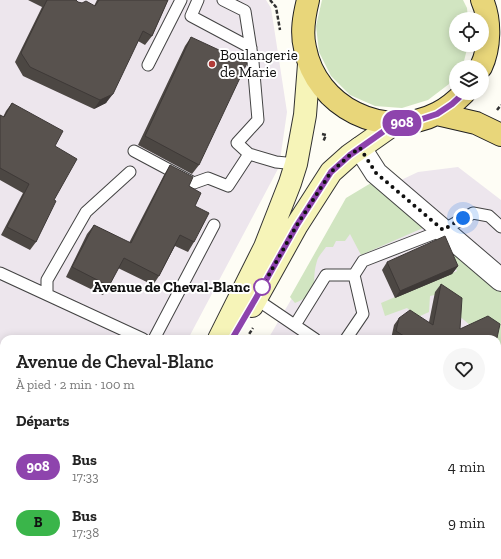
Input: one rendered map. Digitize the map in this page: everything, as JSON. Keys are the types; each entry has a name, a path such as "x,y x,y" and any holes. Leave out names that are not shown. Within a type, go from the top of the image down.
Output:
{"main road":[{"path":"308,0 304,15 304,48 309,64 319,84 334,100 352,112 372,120 394,124 416,121 437,114 456,100"},
{"path":"482,0 485,12"},
{"path":"489,48 501,65"},
{"path":"212,335 265,247 279,214 296,164 305,115 309,64"},
{"path":"437,114 476,122 493,131"},
{"path":"241,335 256,298 297,225 331,172 350,155 394,124"}],"street":[{"path":"360,148 376,173 501,280"}],"lane":[{"path":"148,65 181,0"},
{"path":"198,0 191,16 251,48"},
{"path":"223,0 245,11 251,48 258,120 237,143 249,154 276,162 296,164"},
{"path":"134,151 194,183 208,178 228,186 249,154"},
{"path":"47,294 47,280 86,212 130,172"},
{"path":"354,274 364,261 443,230 473,213 489,216 501,227"},
{"path":"156,335 214,225"},
{"path":"0,273 134,335"},
{"path":"295,325 326,275 354,274"},
{"path":"349,335 363,314 354,274"},
{"path":"256,298 309,335"}],"path":[{"path":"270,0 276,7 282,36"},
{"path":"493,131 490,117 501,105"}],"shaded area":[{"path":"0,0 266,0 271,8 287,112 279,167 190,335 0,335"},
{"path":"458,167 501,200 501,335 270,335 346,206 418,172"}],"green space":[{"path":"322,0 463,0 467,12 449,12 449,52 466,52 464,60 449,60 449,84 428,100 402,108 375,106 350,95 331,76 319,52 316,26"},
{"path":"376,180 426,224 423,228 361,255 350,234 345,241 336,241 333,247 326,247 318,259 312,291 309,295 295,303 290,297 346,198"},
{"path":"438,237 501,288 501,335 486,335 470,325 459,316 448,292 430,296 429,312 418,317 407,308 385,316 381,303 457,271"}],"building":[{"path":"47,0 76,0 82,3 86,1 95,6 99,0 168,0 152,36 143,31 113,94 100,100 30,67 21,53"},
{"path":"191,37 247,63 199,165 145,136"},
{"path":"12,103 63,131 55,146 77,159 54,200 56,201 36,242 7,227 29,184 0,168 0,115 4,117"},
{"path":"170,165 193,177 189,186 201,193 195,206 209,213 194,242 180,235 159,276 124,258 109,286 72,267 94,225 131,243"},
{"path":"445,236 458,266 400,291 387,262"},
{"path":"441,284 462,298 460,329 488,316 500,324 498,335 402,335 396,331 399,318 410,310 433,325"}],"bus line":[{"name":"908","path":"234,335 297,225 331,172 377,134 394,124 416,121 437,114 456,100"}],"place":[{"name":"Boulangerie de Marie","path":"212,64"},
{"name":"Avenue de Cheval-Blanc","path":"262,287"}],"route":[{"path":"262,287 297,225 331,172 360,148 376,173 443,230 463,218"}]}
